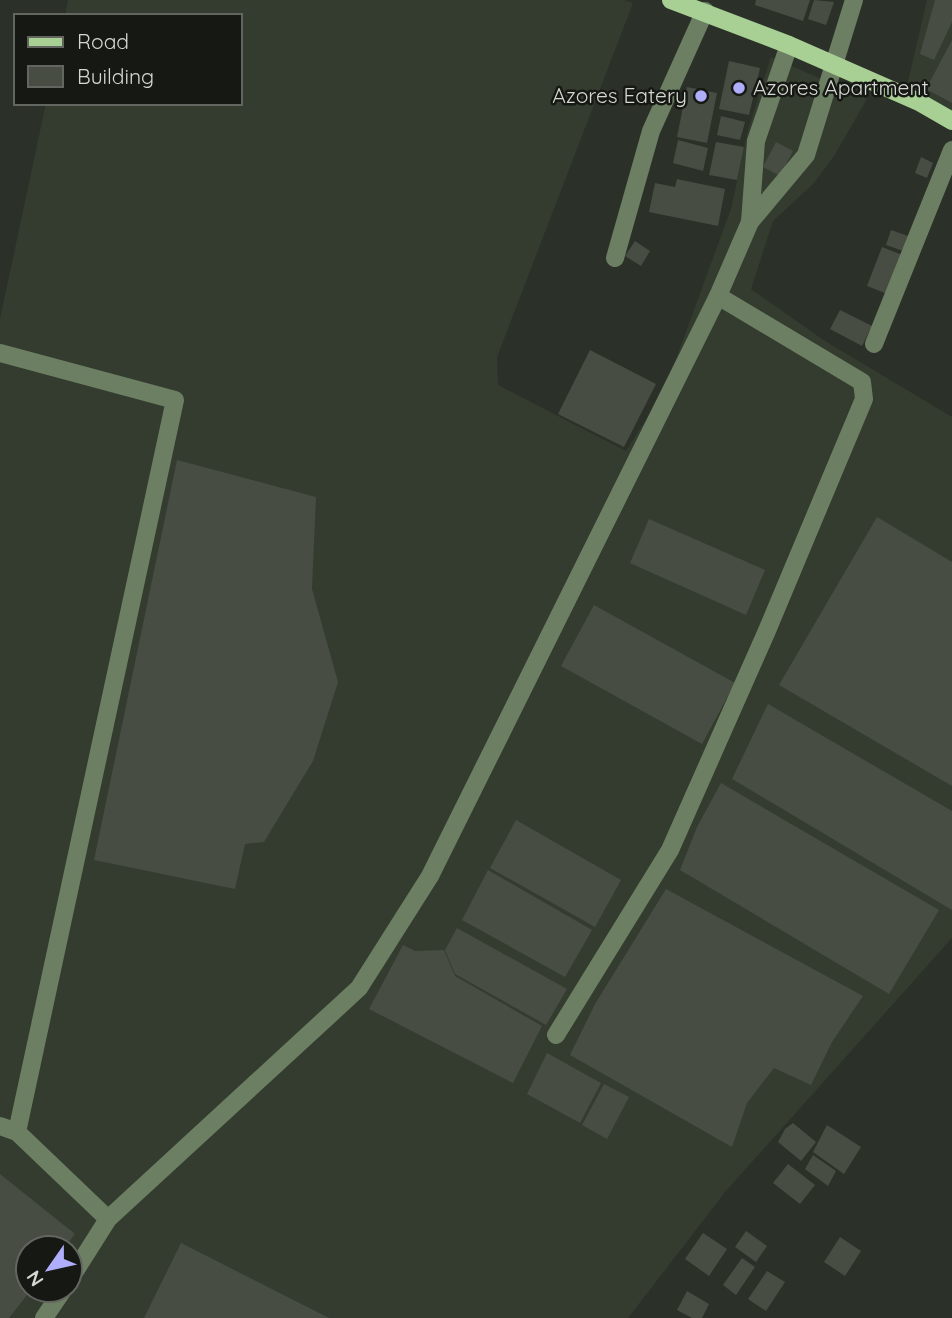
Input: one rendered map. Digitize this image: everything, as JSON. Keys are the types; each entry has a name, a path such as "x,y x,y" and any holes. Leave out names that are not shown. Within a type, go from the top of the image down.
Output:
{"main road":[{"path":"671,0 789,45 919,102 952,121"}],"lane":[{"path":"84,1257 108,1219 359,988 429,876 718,296 750,222 805,158 854,0"},
{"path":"615,258 651,131 705,11"},
{"path":"750,222 756,141 789,45"},
{"path":"874,344 952,150"},
{"path":"556,1035 670,850 766,634 864,398 862,382 718,296"},
{"path":"0,353 175,400 17,1132"},
{"path":"0,1126 17,1132 108,1219"}],"shaded area":[{"path":"68,0 624,0 633,3 497,357 498,385 626,451 665,389 731,209 748,130 771,57 867,99 834,156 813,184 773,221 751,289 825,341 952,417 952,938 726,1191 628,1318 0,1318 0,319 46,105 242,105 242,14 65,14"},
{"path":"927,0 952,0 952,116 906,90"}],"building":[{"path":"756,0 810,0 803,21 755,5"},
{"path":"814,0 834,2 826,25 808,19"},
{"path":"935,0 952,0 952,22 934,60 920,54"},
{"path":"952,40 952,103 926,89"},
{"name":"Azores Apartment","path":"729,61 760,68 749,115 719,109"},
{"path":"687,87 717,93 707,143 677,137"},
{"path":"721,116 745,122 740,140 717,135"},
{"path":"678,140 708,148 703,171 673,163"},
{"path":"716,142 744,147 737,180 709,175"},
{"path":"776,142 793,151 780,176 763,167"},
{"path":"921,157 933,163 927,178 915,173"},
{"path":"677,179 725,189 718,226 649,212 655,183 675,187"},
{"path":"891,230 911,237 906,252 886,245"},
{"path":"635,241 650,251 641,266 625,256"},
{"path":"882,247 905,256 890,295 867,286"},
{"path":"840,310 872,326 862,346 830,329"},
{"path":"590,350 656,384 624,447 558,414"},
{"path":"177,460 316,497 312,589 338,682 313,761 264,842 245,844 235,889 94,860"},
{"path":"877,517 952,562 952,786 779,685"},
{"path":"649,519 765,570 746,615 630,563"},
{"path":"594,605 735,683 702,744 561,666"},
{"path":"768,704 952,811 952,910 732,779"},
{"path":"721,783 939,910 889,994 680,870 697,827"},
{"path":"516,820 621,880 595,927 490,868"},
{"path":"488,870 592,930 565,977 462,920"},
{"path":"666,889 863,996 832,1042 811,1085 774,1068 747,1103 732,1147 570,1055 595,1004"},
{"path":"457,928 567,989 546,1025 455,974 445,950"},
{"path":"403,945 415,951 444,950 455,976 542,1026 513,1083 369,1009"},
{"path":"547,1053 601,1083 580,1123 527,1094"},
{"path":"604,1084 629,1097 607,1139 582,1125"},
{"path":"793,1123 816,1142 801,1161 778,1142 785,1129"},
{"path":"827,1125 861,1147 844,1174 813,1152"},
{"path":"813,1155 836,1171 828,1186 805,1169"},
{"path":"788,1164 815,1185 800,1204 773,1183"},
{"path":"0,1174 75,1234 14,1234 14,1304 20,1304 9,1318 0,1318"},
{"path":"746,1231 767,1246 756,1262 735,1247"},
{"path":"703,1233 727,1249 709,1276 685,1259"},
{"path":"840,1237 861,1251 845,1276 824,1262"},
{"path":"181,1243 329,1318 144,1318"},
{"path":"742,1258 755,1267 736,1295 723,1285"},
{"path":"767,1271 785,1282 766,1311 748,1299"},
{"path":"687,1291 709,1304 702,1318 692,1318 677,1310"}],"place":[{"name":"Azores Apartment","path":"739,88"},
{"name":"Azores Eatery","path":"701,96"}]}
